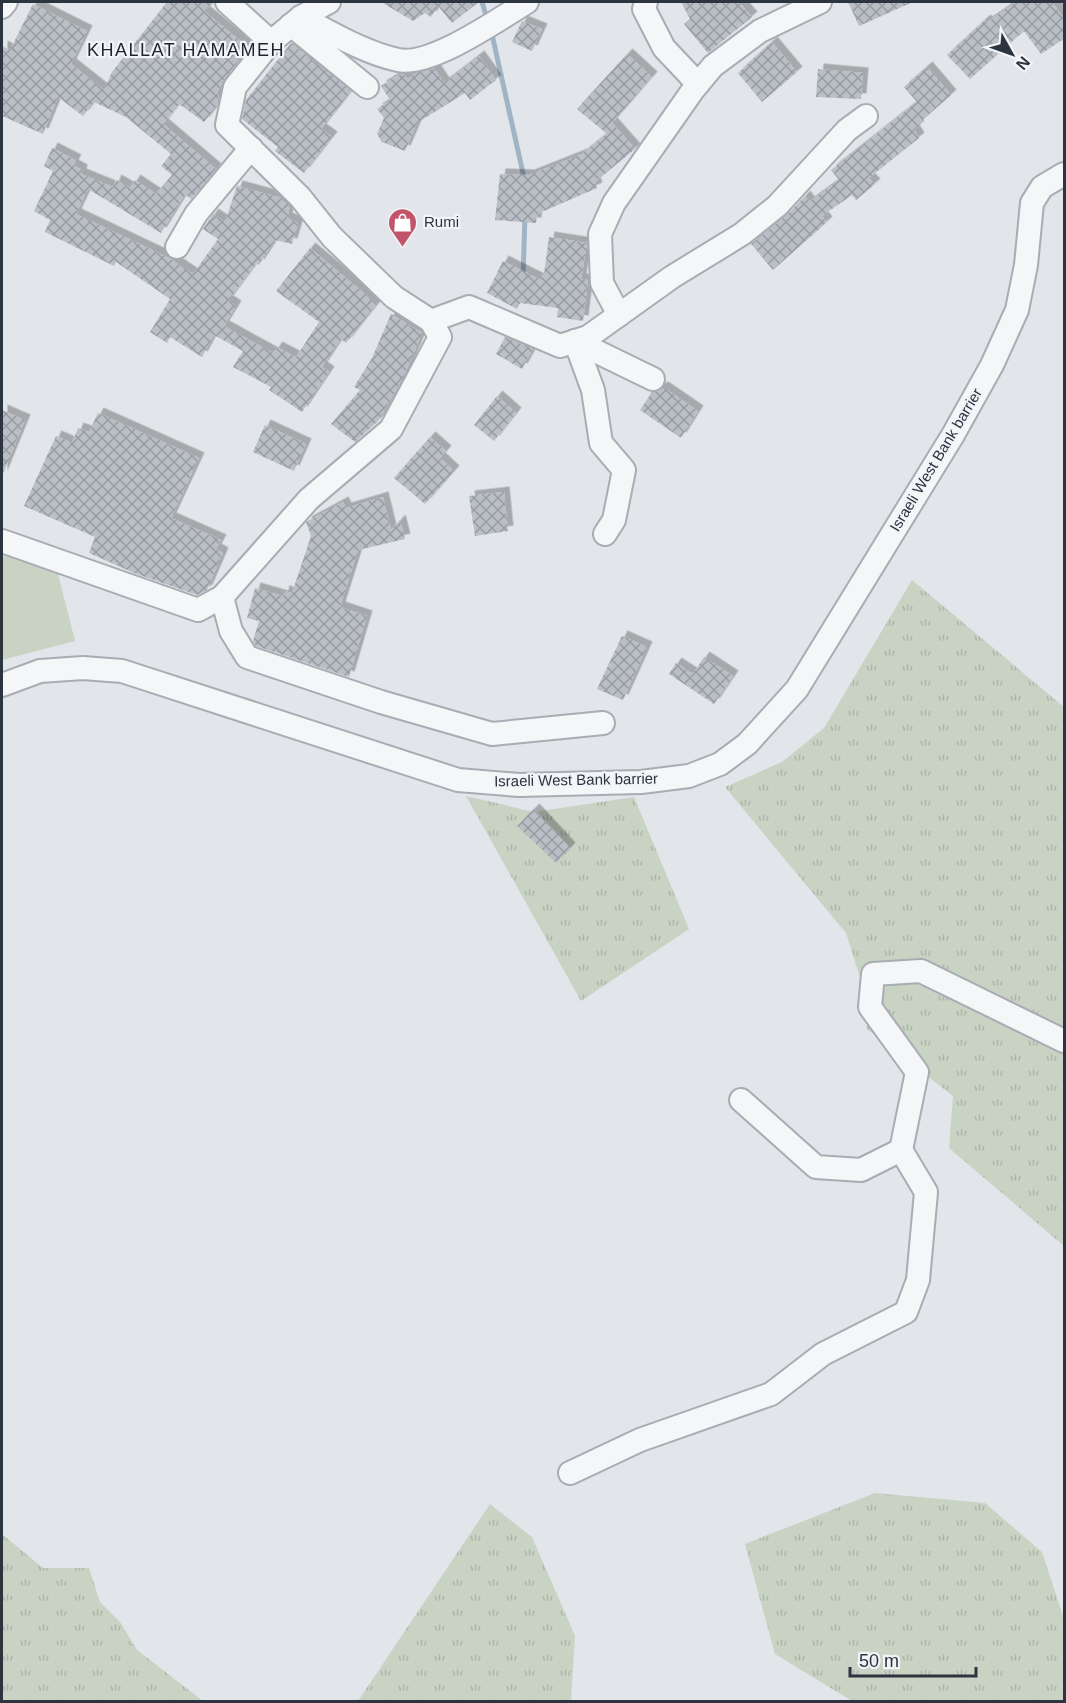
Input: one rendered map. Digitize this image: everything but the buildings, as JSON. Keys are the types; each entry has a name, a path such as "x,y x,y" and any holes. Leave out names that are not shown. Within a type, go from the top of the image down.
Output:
{"street":[{"path":"2,7 6,2"},
{"path":"227,2 271,42"},
{"path":"2,541 198,610 222,597 309,499 391,429 440,337 431,321 394,297 347,252 300,197 227,125 235,87 271,42 296,21 328,2"},
{"path":"296,21 401,61 428,56 464,40 527,2"},
{"path":"646,2 644,9 664,48 698,84"},
{"path":"619,315 602,282 600,234 614,203 713,66 760,32 820,2"},
{"path":"296,21 367,87"},
{"path":"431,321 469,307 560,346 588,337 742,234 777,206 847,130 866,116"},
{"path":"177,247 196,214 251,148"},
{"name":"Israeli West Bank barrier","path":"2,685 40,671 83,668 122,671 458,780 519,785 641,782 689,776 720,764 747,744 797,689 953,435 992,365 1017,310 1026,265 1032,203 1042,186 1065,174"},
{"path":"575,341 653,380"},
{"path":"575,341 592,390 601,443 624,470 614,520 605,534"},
{"path":"222,597 231,631 247,657 381,702 492,734 603,723"},
{"path":"570,1473 640,1440 771,1394 823,1354 906,1312 918,1280 926,1192 901,1150 917,1072 870,1007 873,974 921,971 1065,1041"},
{"path":"741,1100 816,1167 861,1170 901,1150"}],"green space":[{"path":"2,556 15,556 58,574 75,641 2,660"},
{"path":"912,580 1064,707 1064,1246 949,1148 953,1096 867,1029 864,990 846,933 725,787 782,762 824,728"},
{"path":"466,796 534,812 634,797 689,929 581,1001"},
{"path":"875,1493 985,1503 1042,1552 1064,1619 1064,1701 852,1701 775,1654 745,1544"},
{"path":"490,1504 532,1537 575,1636 571,1701 358,1701"},
{"path":"2,1534 43,1568 89,1568 100,1602 120,1622 137,1650 203,1701 2,1701"}],"waterway":[{"path":"482,2 487,19"},
{"path":"491,30 525,182"},
{"path":"523,278 525,215"}],"place":[{"name":"Rumi","path":"403,248"}],"district":[{"name":"KHALLAT HAMAMEH","path":"186,50"}]}
